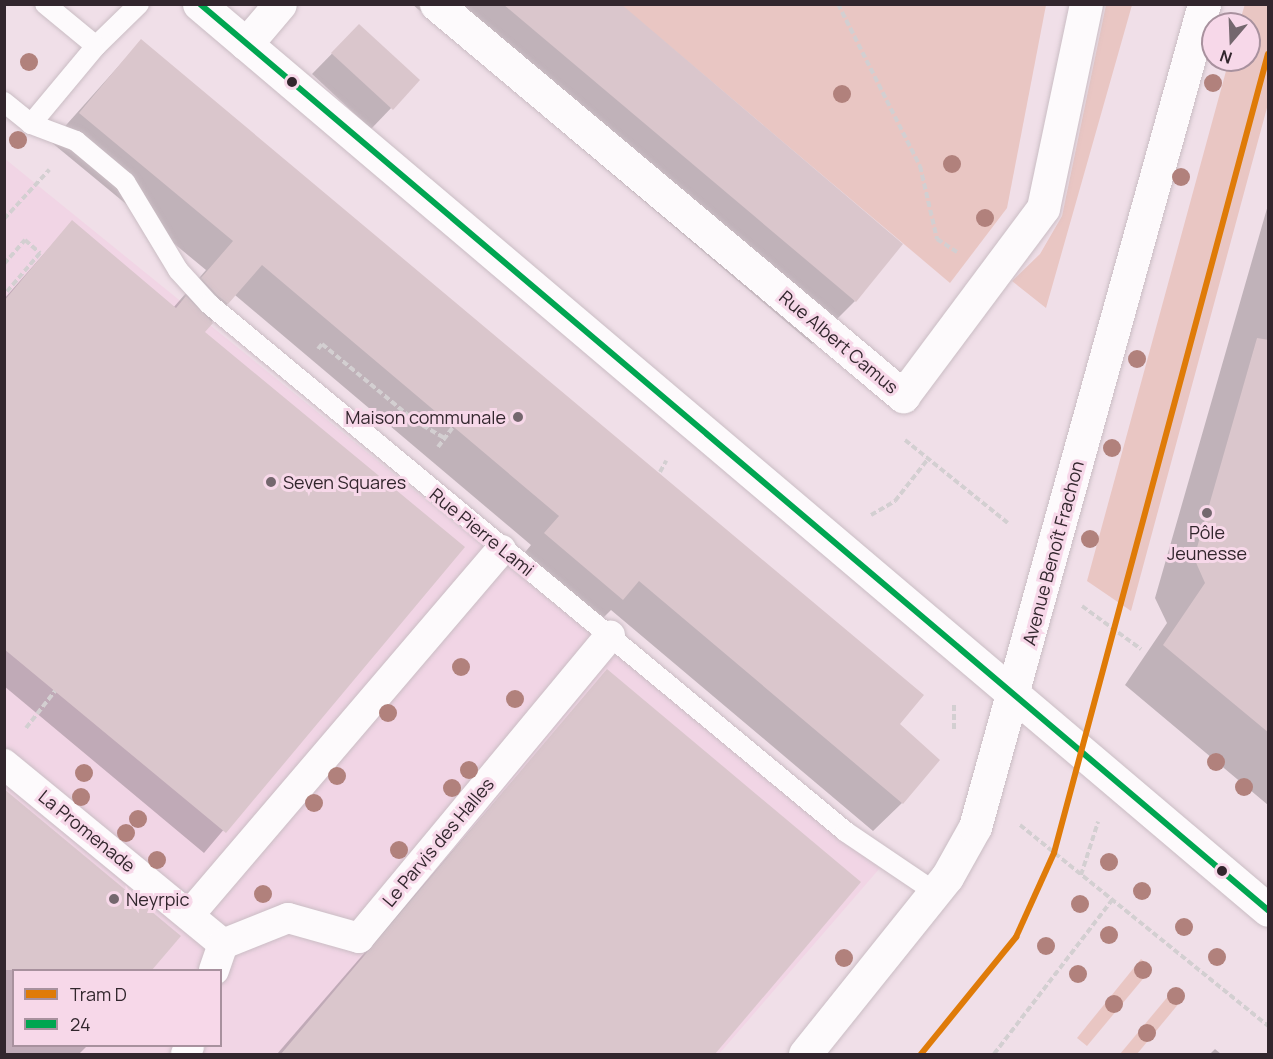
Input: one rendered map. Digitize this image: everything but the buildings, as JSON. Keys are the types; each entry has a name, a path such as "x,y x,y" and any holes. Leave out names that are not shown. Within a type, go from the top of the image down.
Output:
{"street":[{"path":"199,4 1269,910"},
{"path":"246,44 280,4"},
{"name":"Rue Albert Camus","path":"436,4 903,396 995,277 1043,207 1086,4"},
{"name":"Avenue Benoît Frachon","path":"805,1054 935,892 975,827 1016,695 1204,4"},
{"path":"190,914 501,550"},
{"name":"Le Parvis des Halles","path":"219,957 288,918 359,938 610,636"},
{"name":"La Promenade","path":"4,764 190,914 219,957"}],"lane":[{"path":"45,4 96,46"},
{"path":"31,124 96,46 139,4"},
{"name":"Rue Pierre Lami","path":"4,102 31,124 76,141 125,182 178,270 209,304 501,550 610,636 846,832 935,892"}],"path":[{"path":"838,4 920,166 937,239 995,277"},
{"path":"4,219 76,141"},
{"path":"4,264 24,240 40,253 4,295"},
{"path":"903,396 884,423 1008,523"},
{"path":"439,444 454,426"},
{"path":"871,515 895,501 928,459"},
{"path":"660,472 666,461"},
{"path":"19,736 55,691"},
{"path":"1102,810 1081,875 1269,1026"},
{"path":"994,1054 1112,900"}],"shaded area":[{"path":"1245,4 1268,5 1268,104 1131,611 1087,581 1226,72 1261,72 1261,12 1243,12"},
{"path":"621,5 1046,5 1007,208 950,283"},
{"path":"1106,5 1132,5 1046,308 1012,281 1040,254 1062,216"},
{"path":"4,158 880,868 719,1054 5,1054"},
{"path":"1141,959 1152,968 1087,1046 1077,1038"},
{"path":"1175,988 1185,996 1137,1054 1120,1054"}],"tram line":[{"name":"D","path":"921,1054 1016,937 1054,853 1268,54"}],"transit line":[{"name":"24","path":"200,4 1268,910"}],"place":[{"name":"Maison communale","path":"518,417"},
{"name":"Seven Squares","path":"271,482"},
{"name":"Pôle Jeunesse","path":"1207,513"},
{"name":"Neyrpic","path":"114,899"}]}
